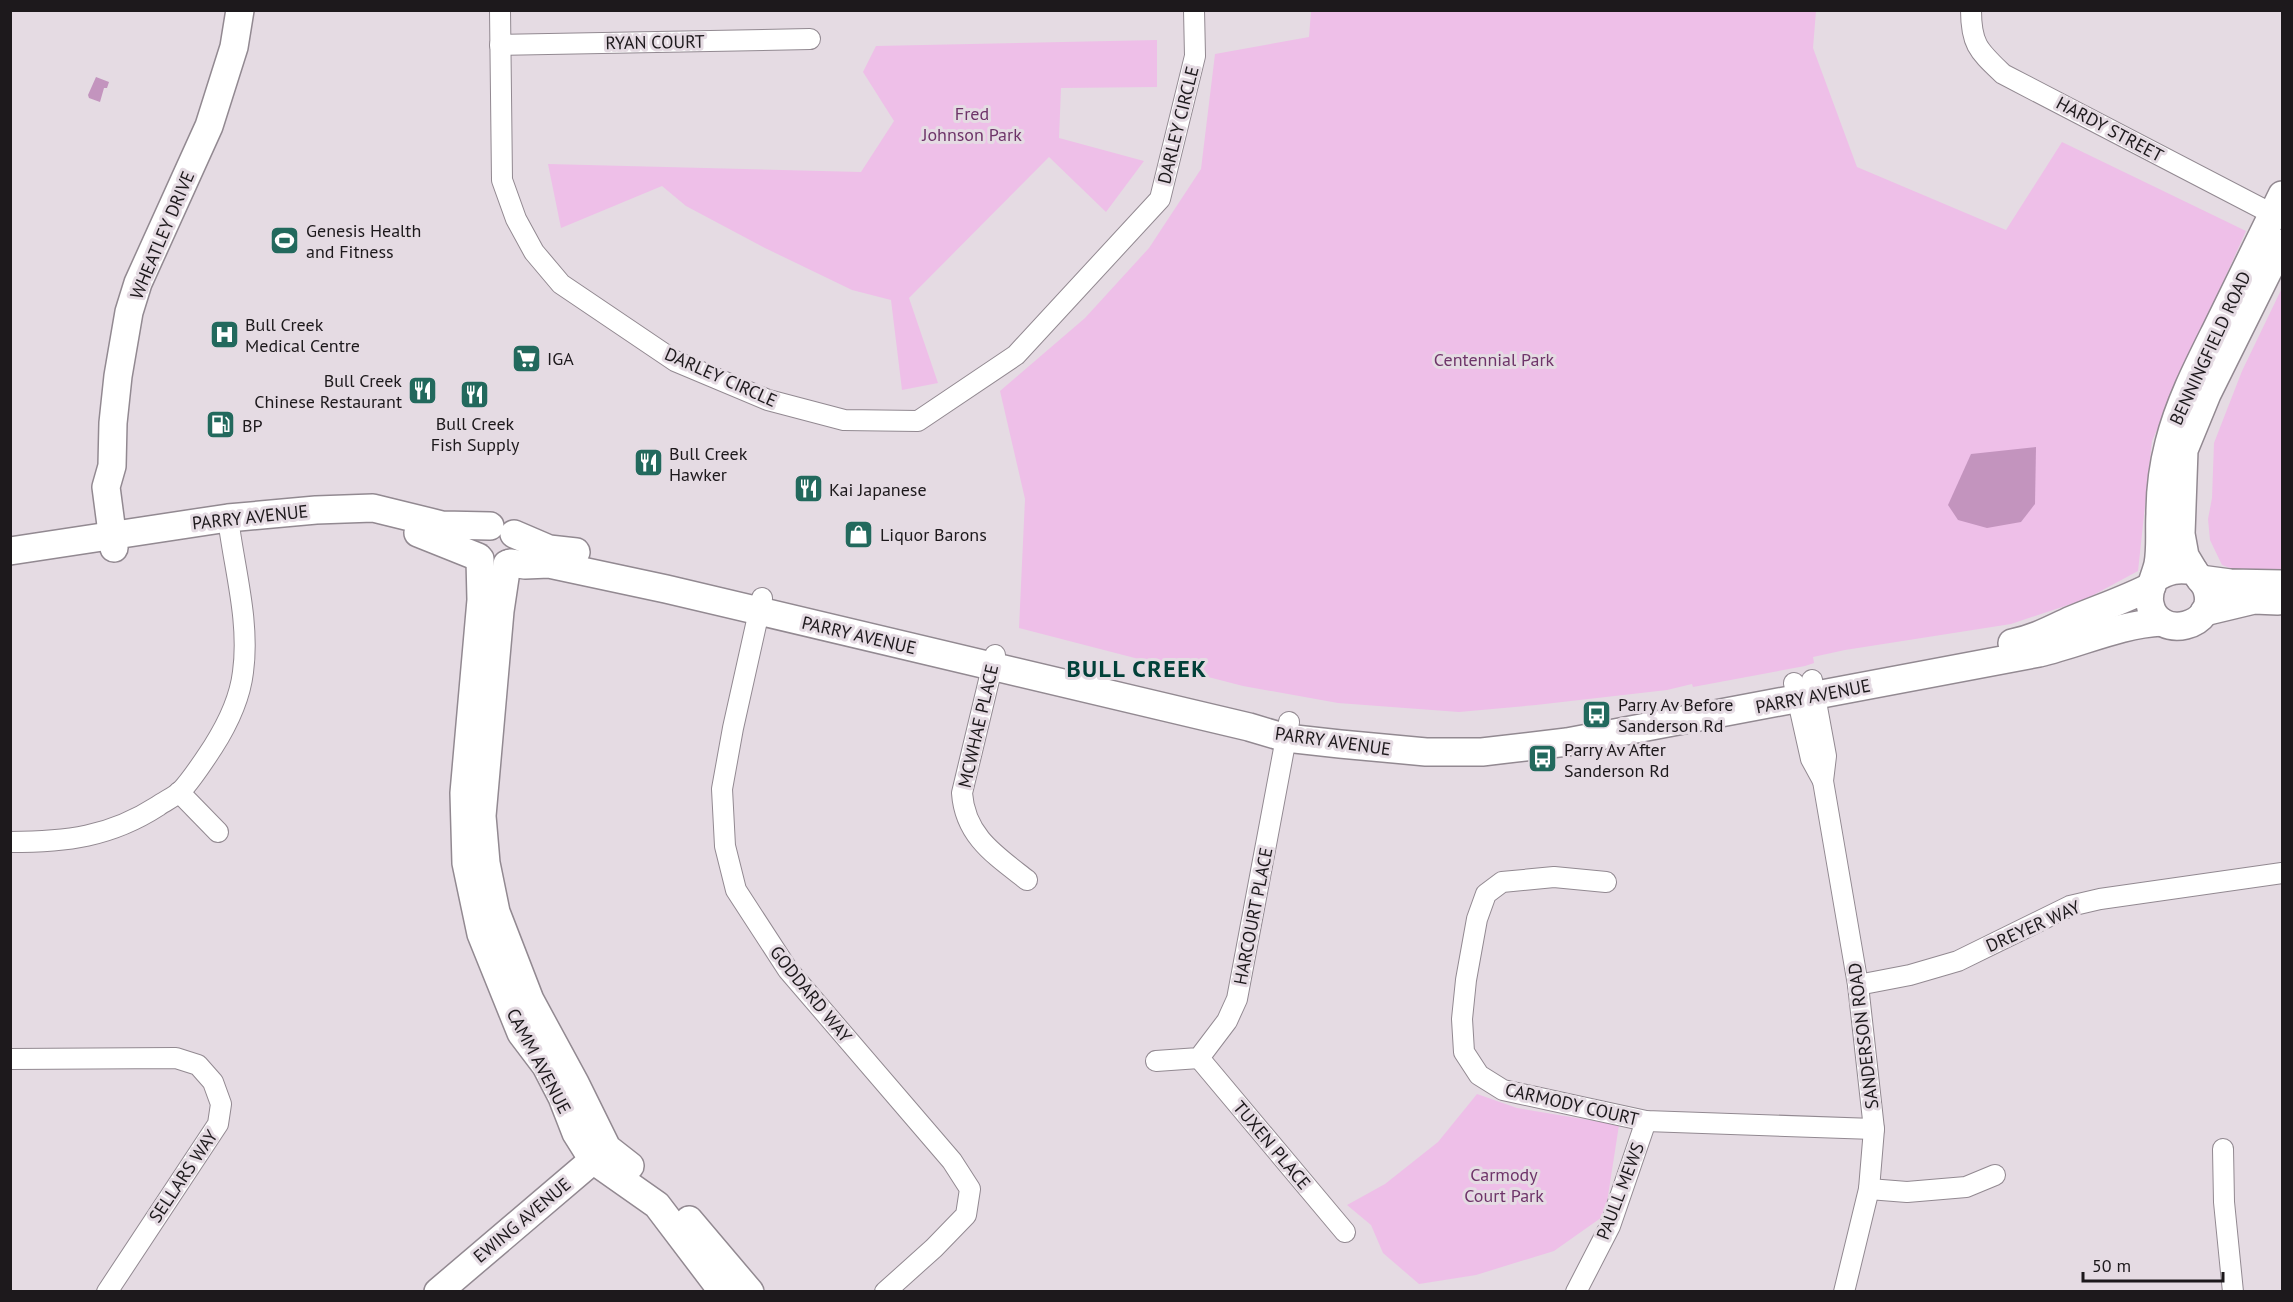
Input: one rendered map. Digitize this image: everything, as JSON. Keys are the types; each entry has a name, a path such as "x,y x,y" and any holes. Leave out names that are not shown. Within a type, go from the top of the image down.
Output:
{"main road":[{"name":"WHEATLEY DRIVE","path":"123,540 106,487 112,466 113,423 118,376 129,312 138,283 209,126 234,47 240,10"},
{"name":"BENNINGFIELD ROAD","path":"2153,583 2160,544 2163,473 2175,422 2189,386 2279,210"},
{"name":"BENNINGFIELD ROAD","path":"2197,575 2185,556 2181,534 2184,450 2206,394 2283,243"},
{"name":"PARRY AVENUE","path":"10,563 123,540 316,510 372,508 442,525 502,530 549,549 604,557 760,605"},
{"name":"PARRY AVENUE","path":"229,524 318,522 374,524 418,533 479,558"},
{"path":"502,530 518,547 516,556 508,563 493,567 479,558 475,549 479,533 502,530"},
{"name":"PARRY AVENUE","path":"10,551 123,540"},
{"name":"CAMM AVENUE","path":"479,558 481,600 464,793 466,863 481,934 500,986 521,1033 546,1066 562,1097 576,1133 657,1205 723,1292"},
{"name":"PARRY AVENUE","path":"508,563 549,564 760,605 993,661 1104,682 1288,730 1455,738 1491,736 1585,724 2039,653 2078,644 2129,625 2162,622 2172,627 2182,627 2192,624 2204,612 2254,600 2283,602"},
{"name":"CAMM AVENUE","path":"508,563 500,611 482,816 486,863 496,912 530,1000 575,1083 600,1154 640,1174 681,1210 750,1292"},
{"name":"PARRY AVENUE","path":"1805,690 2032,639 2068,622 2127,600 2170,570 2181,569 2230,583 2283,584"},
{"path":"2197,575 2206,588 2208,598 2204,612"},
{"path":"2153,583 2149,594 2150,605 2154,615 2162,622"},
{"name":"EWING AVENUE","path":"438,1292 600,1154"}],"street":[{"name":"DARLEY CIRCLE","path":"500,10 502,180 516,219 534,252 561,284 675,361 768,400 844,420 918,421 1016,355 1160,199 1195,56 1194,10"},
{"name":"HARDY STREET","path":"1971,10 1971,28 1979,51 2003,74 2279,210"},
{"name":"RYAN COURT","path":"500,45 810,39"},
{"path":"10,842 52,842 87,837 119,827 148,813 179,792 200,767 218,740 233,709 243,672 244,633 229,524"},
{"name":"GODDARD WAY","path":"760,605 722,789 725,846 736,890 788,970 952,1161 970,1189 966,1215 934,1248 885,1292"},
{"name":"MCWHAE PLACE","path":"993,661 962,792 963,810 988,850 1027,879"},
{"name":"SANDERSON ROAD","path":"1805,690 1826,756 1823,781 1858,985 1874,1129 1869,1189 1844,1292"},
{"name":"HARCOURT PLACE","path":"1199,1058 1227,1021 1236,999 1288,730"},
{"path":"179,792 218,832"},
{"name":"DREYER WAY","path":"1858,985 1910,975 1958,961 2070,906 2100,898 2283,873"},
{"name":"CARMODY COURT","path":"1606,882 1554,878 1502,882 1486,894 1477,919 1462,1018 1464,1052 1479,1075 1503,1090 1646,1121 1874,1129"},
{"name":"SELLARS WAY","path":"10,1059 176,1058 198,1065 213,1082 221,1104 218,1124 107,1292"},
{"path":"1156,1061 1199,1058"},
{"name":"TUXEN PLACE","path":"1199,1058 1345,1232"},
{"name":"PAULL MEWS","path":"1576,1292 1610,1226 1646,1121"},
{"path":"2223,1149 2224,1202 2233,1292"},
{"path":"1869,1189 1907,1192 1966,1187 1995,1175"}],"green space":[{"name":"Centennial Park","path":"1311,11 1816,11 1813,48 1857,167 2006,230 2062,142 2246,231 2152,441 2138,571 2086,599 2011,624 1845,650 1813,657 1814,663 1805,666 1693,687 1692,684 1667,690 1459,712 1338,703 1243,686 1019,628 1025,499 1000,391 1085,318 1149,248 1201,169 1215,54 1309,37"},
{"name":"Fred Johnson Park","path":"1157,40 1157,87 1061,88 1059,138 1144,161 1106,212 1049,157 909,298 938,383 902,390 891,300 852,290 765,248 686,206 662,186 561,228 548,164 861,172 894,121 863,72 876,46"},
{"path":"2282,288 2282,572 2254,577 2222,565 2210,540 2208,519 2212,498 2214,443 2242,371"},
{"name":"Carmody Court Park","path":"1477,1094 1517,1108 1619,1125 1605,1215 1554,1251 1476,1275 1419,1284 1383,1253 1371,1225 1347,1205 1385,1184 1438,1142"}],"shaded area":[{"path":"96,77 109,82 107,88 104,88 100,102 89,98 88,95"},
{"path":"2036,447 2035,504 2021,522 1987,528 1958,520 1948,505 1971,454"}],"place":[{"name":"Genesis Health and Fitness","path":"285,240"},
{"name":"Bull Creek Medical Centre","path":"224,334"},
{"name":"IGA","path":"526,358"},
{"name":"Bull Creek Chinese Restaurant","path":"423,390"},
{"name":"Bull Creek Fish Supply","path":"475,394"},
{"name":"BP","path":"221,425"},
{"name":"Bull Creek Hawker","path":"648,463"},
{"name":"Kai Japanese","path":"808,489"},
{"name":"Liquor Barons","path":"859,534"},
{"name":"Parry Av Before Sanderson Rd","path":"1597,714"},
{"name":"Parry Av After Sanderson Rd","path":"1543,759"}],"district":[{"name":"BULL CREEK","path":"1137,668"}]}
